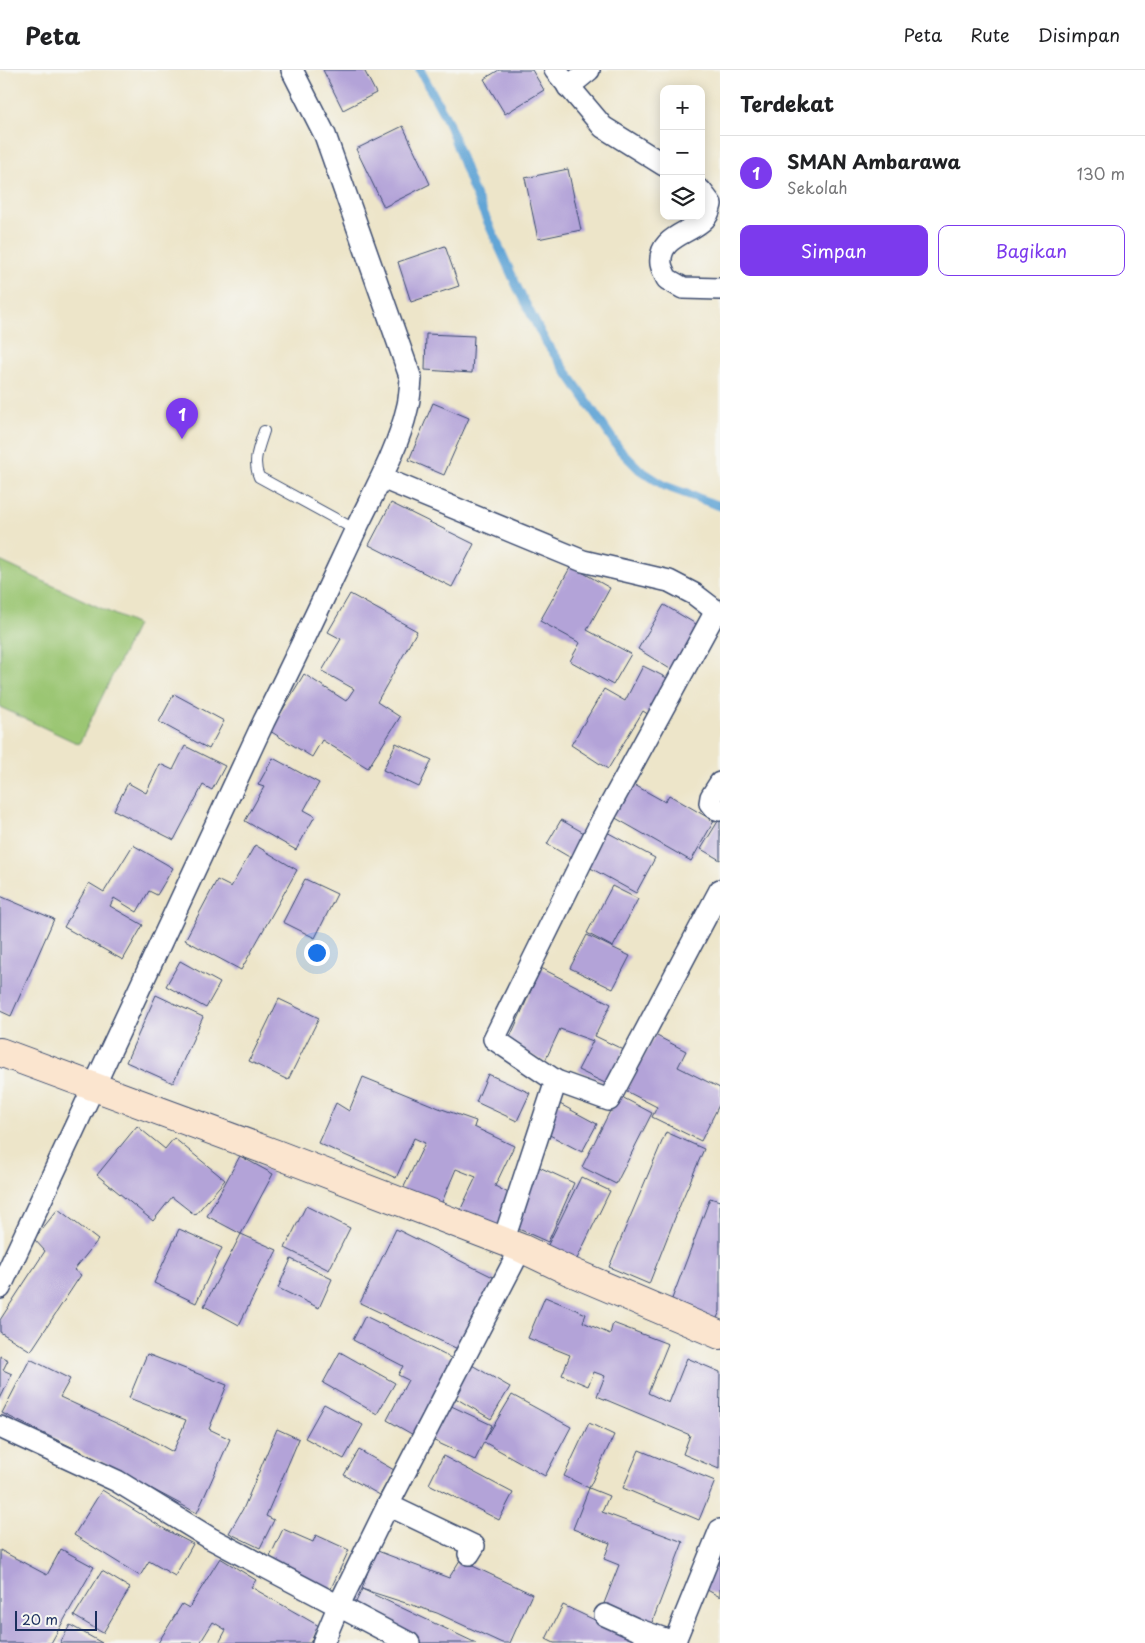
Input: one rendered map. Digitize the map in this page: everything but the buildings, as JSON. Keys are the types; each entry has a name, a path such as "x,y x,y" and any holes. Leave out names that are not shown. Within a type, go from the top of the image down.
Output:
{"street":[{"path":"0,1288 264,721 382,478 400,434 408,407 411,378 325,135 292,70"},
{"path":"555,70 603,127 660,163"},
{"path":"568,87 589,70"},
{"path":"705,196 711,204 705,219"},
{"path":"703,220 678,235 664,247 661,264 667,279 683,288 720,289"},
{"path":"382,478 583,561 669,581 694,594 718,612 601,822 494,1039 556,1082 609,1100 720,890"},
{"path":"720,783 711,797 710,803 714,808 720,810"},
{"path":"0,1052 276,1154 512,1245 720,1335"},
{"path":"323,1643 338,1607 512,1245 556,1082"},
{"path":"0,1427 117,1481 210,1538 409,1643"},
{"path":"388,1505 474,1546 470,1554"},
{"path":"605,1615 675,1643 720,1530"}],"lane":[{"path":"264,431 256,456 255,468 259,478 356,530"}],"green space":[{"path":"0,561 137,625 79,744 0,707"}],"waterway":[{"path":"420,70 448,122 472,187 518,289 544,339 620,450 640,470 665,486 720,506"}],"place":[{"name":"SMAN Ambarawa","path":"182,439"}]}
